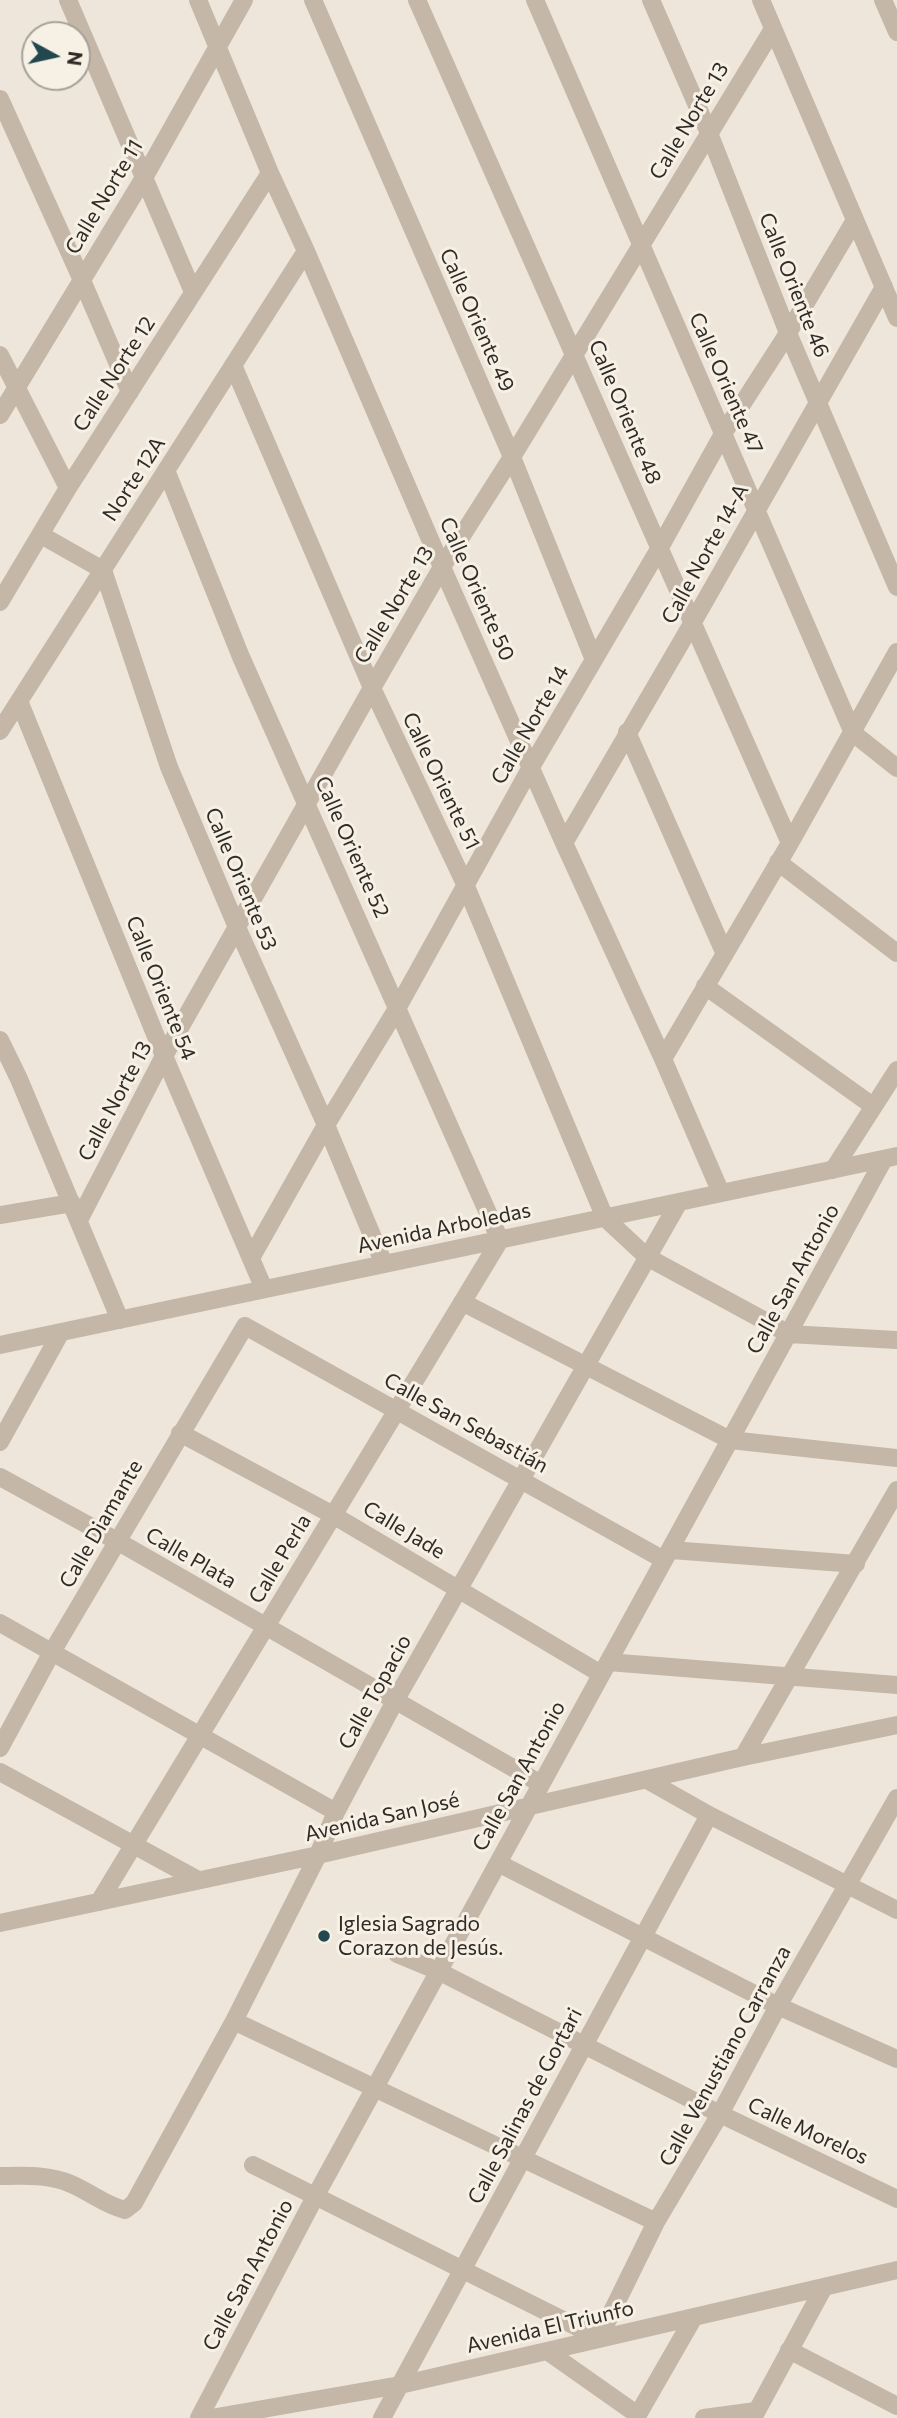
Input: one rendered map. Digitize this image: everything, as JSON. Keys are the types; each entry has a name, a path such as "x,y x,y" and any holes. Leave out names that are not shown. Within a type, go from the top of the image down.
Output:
{"street":[{"path":"68,0 193,292"},
{"name":"Calle Oriente 50","path":"198,0 270,173 442,567 721,1193"},
{"name":"Calle Norte 11","path":"0,415 145,176 244,0"},
{"name":"Calle Oriente 49","path":"313,0 512,457 594,660"},
{"name":"Calle Oriente 48","path":"417,0 576,353 659,549 790,843"},
{"name":"Calle Oriente 47","path":"535,0 853,733 897,768"},
{"name":"Calle Oriente 46","path":"651,0 709,133 788,333 897,587"},
{"path":"761,0 897,318"},
{"path":"883,0 897,32"},
{"name":"Calle Norte 13","path":"75,1212 442,567 773,29"},
{"path":"0,99 130,392"},
{"name":"Calle Norte 12","path":"0,603 68,488 270,173"},
{"name":"Calle Norte 14","path":"251,1258 326,1125 398,1007 531,767 723,434 788,333 855,220"},
{"name":"Norte 12A","path":"0,731 306,251"},
{"name":"Calle Norte 14-A","path":"564,843 884,287"},
{"path":"0,355 68,488"},
{"name":"Calle Oriente 51","path":"233,365 372,688 465,884 605,1218"},
{"name":"Calle Oriente 52","path":"166,470 241,657 500,1240"},
{"path":"41,535 103,570"},
{"name":"Calle Oriente 53","path":"103,570 169,767 384,1264"},
{"path":"0,571 10,586"},
{"path":"663,1059 790,843 897,652"},
{"name":"Calle Oriente 54","path":"19,701 164,1056 264,1289"},
{"path":"627,732 724,952"},
{"path":"778,862 897,953"},
{"path":"705,986 873,1106"},
{"path":"0,1040 19,1079 120,1320"},
{"path":"833,1170 897,1070"},
{"path":"0,1082 19,1079"},
{"name":"Avenida Arboledas","path":"0,1345 891,1158"},
{"name":"Calle San Antonio","path":"199,2418 316,2195 529,1805 730,1440 891,1158"},
{"name":"Calle Topacio","path":"0,2176 40,2176 69,2182 113,2207 125,2210 134,2203 234,2021 395,1701 679,1202"},
{"path":"0,1215 75,1212"},
{"path":"605,1218 647,1257 789,1335 897,1340"},
{"name":"Calle Perla","path":"99,1902 500,1240"},
{"path":"237,1296 245,1326"},
{"path":"463,1302 730,1440 897,1458"},
{"name":"Calle San Sebastián","path":"245,1326 522,1481 668,1555 856,1564"},
{"name":"Calle Diamante","path":"0,1748 52,1652 245,1326"},
{"path":"0,1442 61,1332"},
{"name":"Calle Jade","path":"180,1433 333,1515 458,1588 605,1668 788,1676 897,1685"},
{"name":"Calle Plata","path":"0,1477 541,1784"},
{"path":"743,1757 897,1490"},
{"path":"0,1623 337,1812"},
{"name":"Avenida San José","path":"0,1923 318,1855 743,1757 897,1726"},
{"path":"0,1772 198,1881"},
{"path":"647,1780 709,1815 897,1910"},
{"name":"Calle Venustiano Carranza","path":"599,2338 656,2222 720,2114 778,2006 897,1798"},
{"name":"Calle Salinas de Gortari","path":"383,2418 709,1815"},
{"path":"498,1863 778,2006 897,2059"},
{"name":"Calle Morelos","path":"397,1954 438,1971 583,2046 897,2199"},
{"path":"234,2021 656,2222"},
{"path":"253,2165 599,2338"},
{"name":"Avenida El Triunfo","path":"211,2418 400,2385 897,2270"},
{"path":"704,2418 754,2415 824,2287"},
{"path":"547,2350 637,2416 694,2317"},
{"path":"789,2350 897,2406"}],"place":[{"name":"Iglesia Sagrado Corazon de Jesús.","path":"324,1936"}]}
